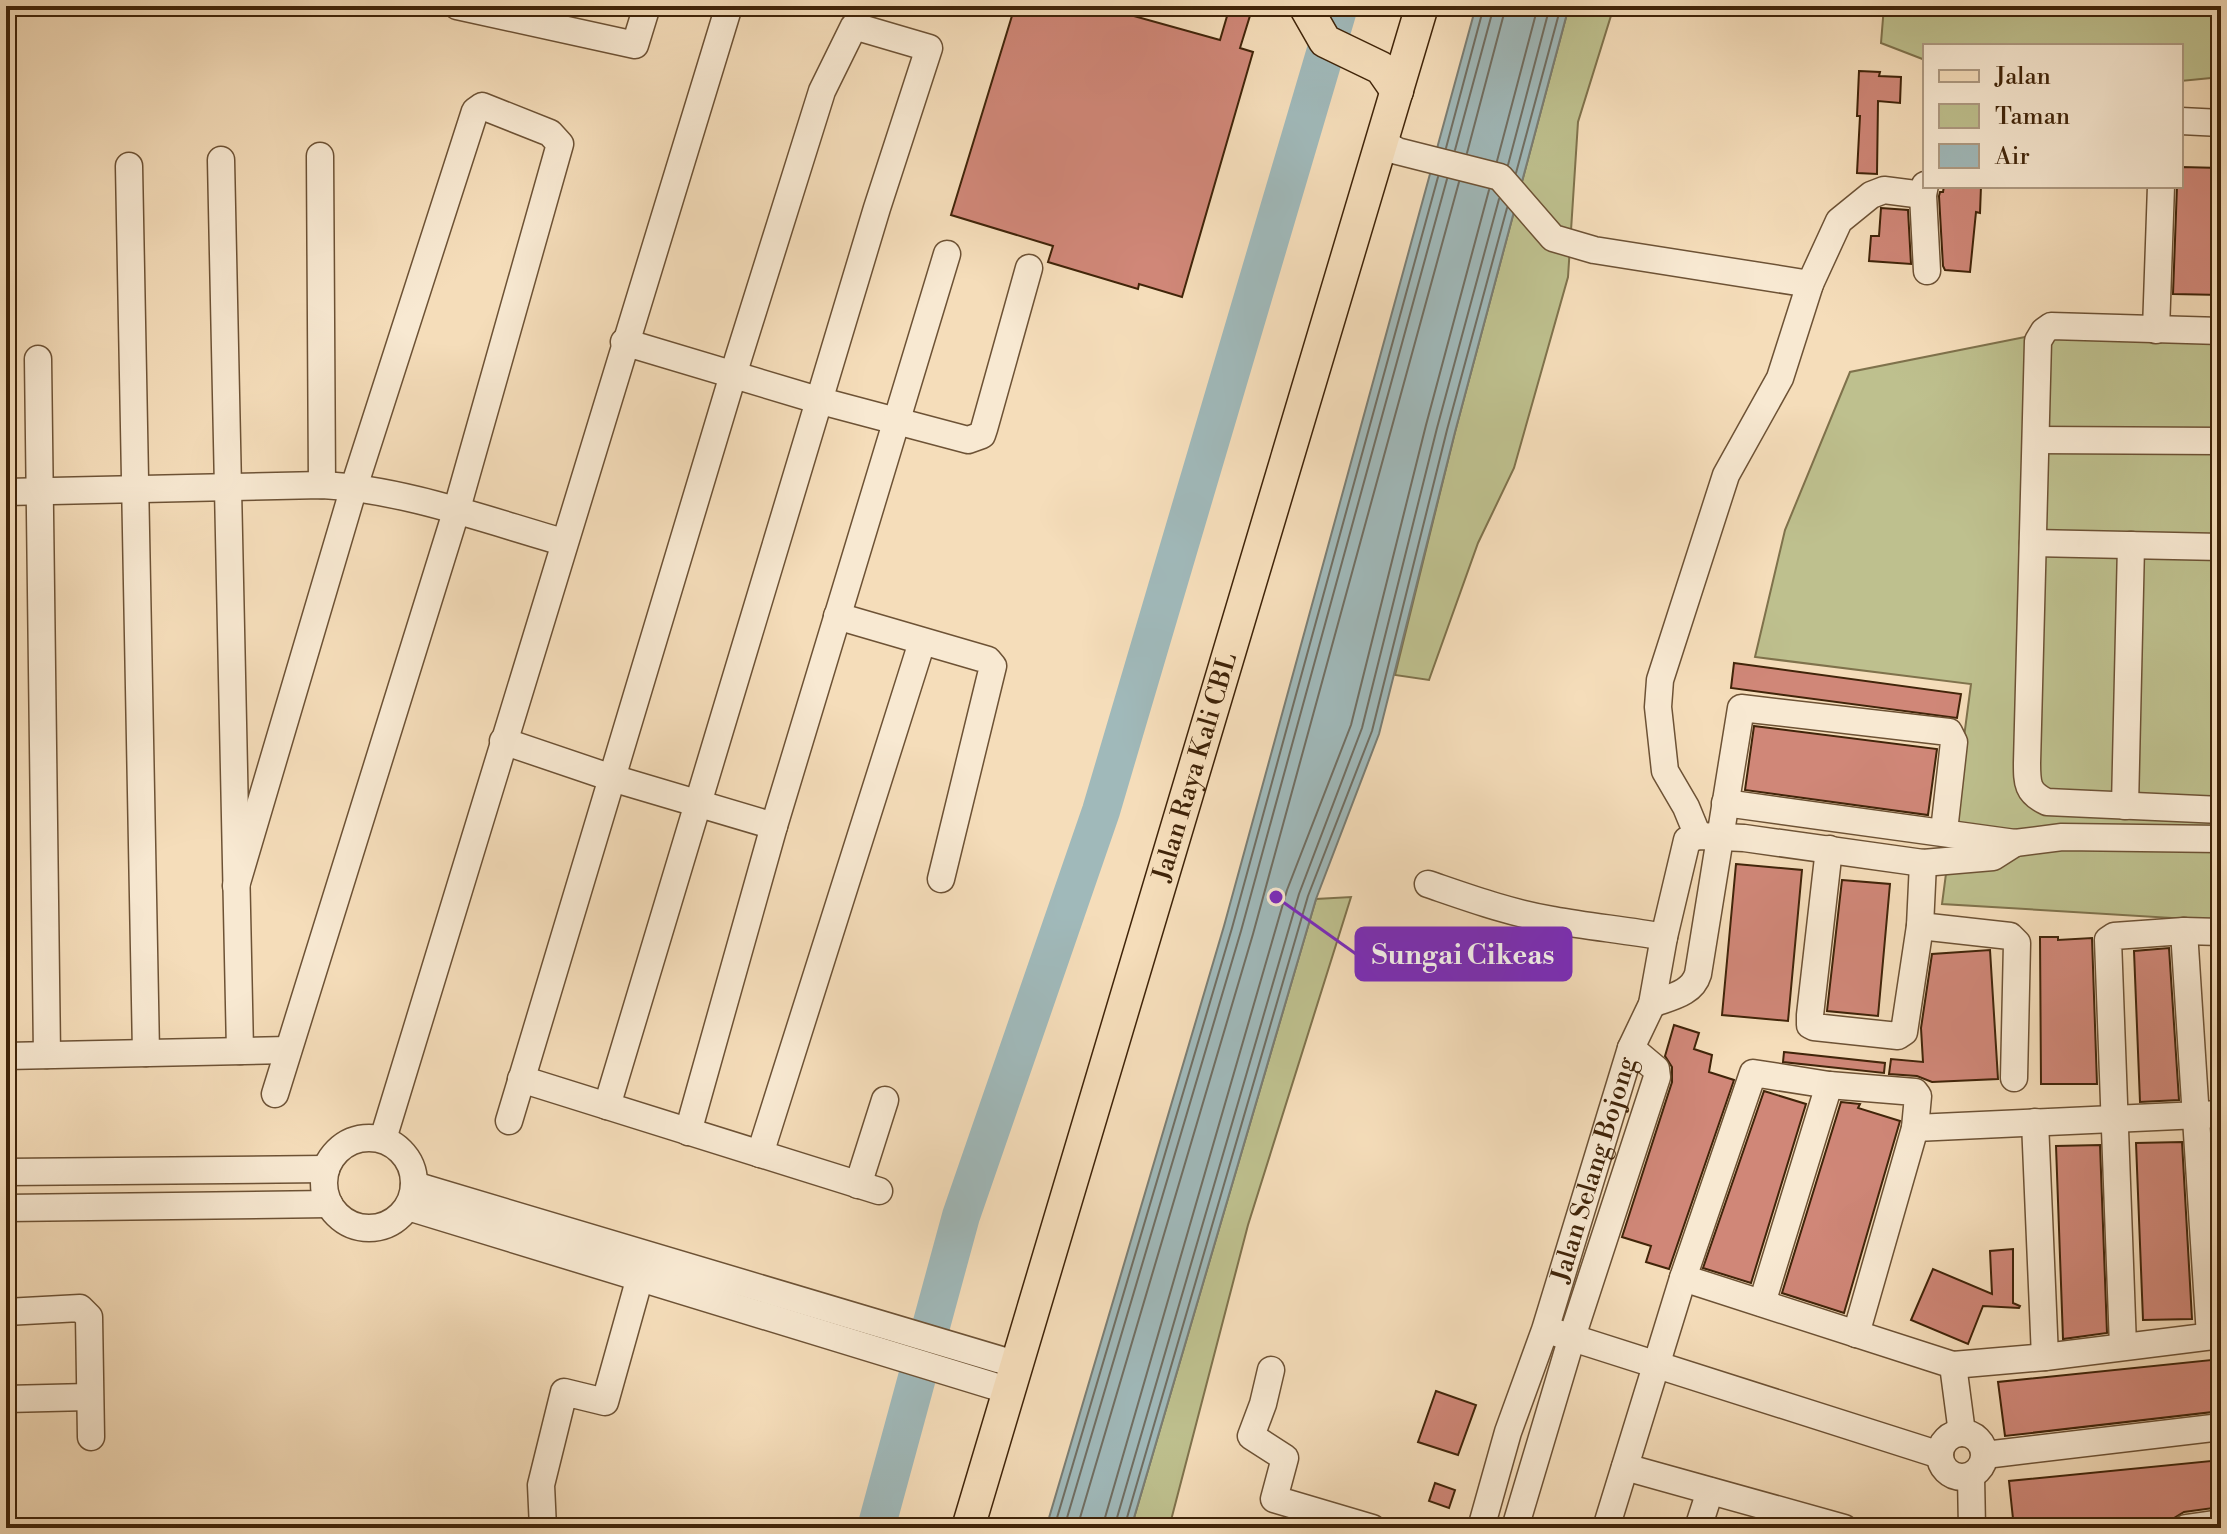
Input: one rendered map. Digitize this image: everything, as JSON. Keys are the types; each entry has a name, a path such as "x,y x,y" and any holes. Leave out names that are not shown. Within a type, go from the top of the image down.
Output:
{"main road":[{"path":"1305,6 1325,41 1381,68 1397,91"},
{"name":"Jalan Raya Kali CBL","path":"968,1528 1389,146 1397,91 1422,6"}],"street":[{"path":"457,6 635,45 647,6"},
{"path":"383,1139 729,6"},
{"path":"509,1121 733,375 822,91 854,26 929,48 877,208 607,1106"},
{"path":"236,886 354,487 475,111 482,106 550,133 560,144 456,512 275,1094"},
{"path":"2183,121 2221,123"},
{"path":"1389,146 1500,177 1553,238 1594,250 1810,284"},
{"path":"320,156 322,485"},
{"path":"221,160 240,1051"},
{"path":"129,166 146,1053"},
{"path":"2156,330 2161,188"},
{"path":"1927,271 1924,190 1884,190 1871,195 1839,221 1810,284 1780,378 1726,475 1660,680 1658,707 1665,771 1686,807 1717,823 1829,849 1923,863 1993,857 2015,843"},
{"path":"688,1132 774,826 947,254"},
{"path":"624,342 821,401 968,440 982,435 1029,268"},
{"path":"2221,331 2051,326 2038,341 2027,786 2047,802 2221,810"},
{"path":"38,359 47,1055"},
{"path":"2036,440 2221,441"},
{"path":"6,492 322,485 354,487 563,542"},
{"path":"2033,543 2221,547"},
{"path":"2125,806 2131,545"},
{"path":"837,616 991,661 994,670 941,879"},
{"path":"760,1154 922,642"},
{"path":"1652,1004 1690,989 1695,984 1717,823 1741,708 1949,732 1954,742 1953,833 1966,849 1955,861"},
{"path":"503,741 612,778 774,826"},
{"path":"1717,823 1953,833 2015,843 2062,837 2221,839"},
{"name":"Jalan Selang Bojong","path":"1481,1528 1508,1432 1545,1330 1631,1048 1652,1004 1685,844 1717,823"},
{"path":"1829,849 1810,1025 1828,1029 1901,1035 1920,926 1923,863"},
{"path":"1428,884 1481,902 1552,920 1664,937"},
{"path":"1920,926 2015,939 2014,1078"},
{"path":"2123,1346 2108,940 2114,936 2184,931 2221,932"},
{"path":"1683,1278 1953,1365 2045,1357 2216,1335 2194,1115 2184,931"},
{"path":"1515,1528 1572,1337 1657,1077 1656,1069 1631,1048"},
{"path":"6,1056 288,1050"},
{"path":"1606,1528 1683,1278 1757,1062 1829,1085 1915,1092 1919,1101 1915,1128 1856,1334"},
{"path":"521,1079 868,1188 885,1100"},
{"path":"1762,1303 1829,1085"},
{"path":"1915,1128 2221,1114"},
{"path":"2035,1122 2045,1357"},
{"path":"371,1137 383,1139 393,1144 409,1162 411,1196 390,1223 367,1228 345,1221 329,1204 324,1181 326,1169 331,1158 348,1142 371,1137"},
{"path":"6,1172 326,1169"},
{"path":"411,1196 640,1277 835,1322 898,1327 944,1341 1014,1378"},
{"path":"411,1196 835,1322 891,1353 936,1366 1014,1378"},
{"path":"6,1208 329,1204"},
{"path":"543,1528 541,1485 564,1392 605,1402 640,1277"},
{"path":"6,1312 80,1308 89,1317 91,1437"},
{"path":"1545,1330 1658,1363 1940,1455"},
{"path":"1953,1365 1962,1433"},
{"path":"1271,1370 1251,1436 1285,1458 1274,1499 1372,1528"},
{"path":"6,1399 89,1397"},
{"path":"1972,1528 1978,1465 1978,1439 1962,1433 1946,1439 1940,1455 1942,1464 1954,1476 1978,1465 2221,1427"},
{"path":"1625,1467 1710,1491 1790,1520 1844,1528"},
{"path":"1698,1528 1710,1491"},
{"path":"2186,1528 2221,1523"}],"green space":[{"path":"1569,6 1614,6 1578,122 1568,277 1514,468 1478,543 1429,680 1395,675 1455,432"},
{"path":"1884,6 2221,6 2221,77 2183,81 2183,44 1923,44 1923,59 1881,43"},
{"path":"2025,337 2221,342 2221,921 1942,904 1971,684 1755,657 1785,530 1850,372"},
{"path":"1351,897 1248,1225 1169,1528 1131,1528 1316,899"}],"water":[{"path":"1476,6 1569,6 1455,432 1379,734 1316,899 1131,1528 1046,1528 1224,926"}],"building":[{"path":"1015,6 1098,6 1220,40 1230,6 1253,6 1240,48 1253,52 1182,297 1139,284 1138,289 1048,262 1053,246 951,215"},
{"path":"1859,71 1901,77 1900,103 1878,101 1877,174 1857,173"},
{"path":"2183,167 2221,168 2221,295 2173,294 2177,188 2183,188"},
{"path":"1944,188 1981,188 1970,272 1945,270 1943,266 1939,196"},
{"path":"1881,208 1908,210 1911,264 1869,261 1871,236 1879,236"},
{"path":"1734,663 1961,694 1957,718 1731,688"},
{"path":"1754,726 1937,749 1928,815 1745,790"},
{"path":"1736,864 1802,870 1788,1021 1722,1015"},
{"path":"1842,880 1890,884 1878,1016 1827,1011"},
{"path":"2040,937 2058,937 2058,940 2092,938 2097,1084 2041,1084"},
{"path":"2169,948 2179,1100 2140,1102 2134,951"},
{"path":"1990,950 1998,1079 1932,1082 1917,1076 1889,1074 1891,1059 1923,1062 1921,1028 1932,954"},
{"path":"1674,1025 1699,1033 1694,1049 1712,1055 1709,1072 1734,1080 1669,1269 1646,1262 1651,1246 1622,1237 1672,1082 1672,1067 1665,1056"},
{"path":"1784,1052 1885,1063 1884,1073 1783,1062"},
{"path":"1764,1091 1806,1104 1751,1283 1703,1268"},
{"path":"1841,1102 1860,1104 1858,1108 1900,1121 1844,1313 1782,1293"},
{"path":"2182,1142 2192,1319 2143,1320 2136,1143"},
{"path":"2100,1145 2107,1333 2063,1339 2056,1146"},
{"path":"2013,1249 2013,1303 2020,1306 1983,1306 1968,1344 1911,1320 1933,1269 1992,1294 1990,1251"},
{"path":"2221,1359 2221,1411 2005,1436 1998,1382"},
{"path":"1436,1391 1476,1405 1458,1455 1418,1442"},
{"path":"2221,1460 2221,1507 2184,1512 2174,1518 2082,1528 2014,1528 2009,1481"},
{"path":"1435,1483 1455,1490 1449,1508 1429,1501"}],"waterway":[{"path":"876,1528 961,1216 1101,811 1339,6"}],"place":[{"name":"Sungai Cikeas","path":"1276,897"}]}
